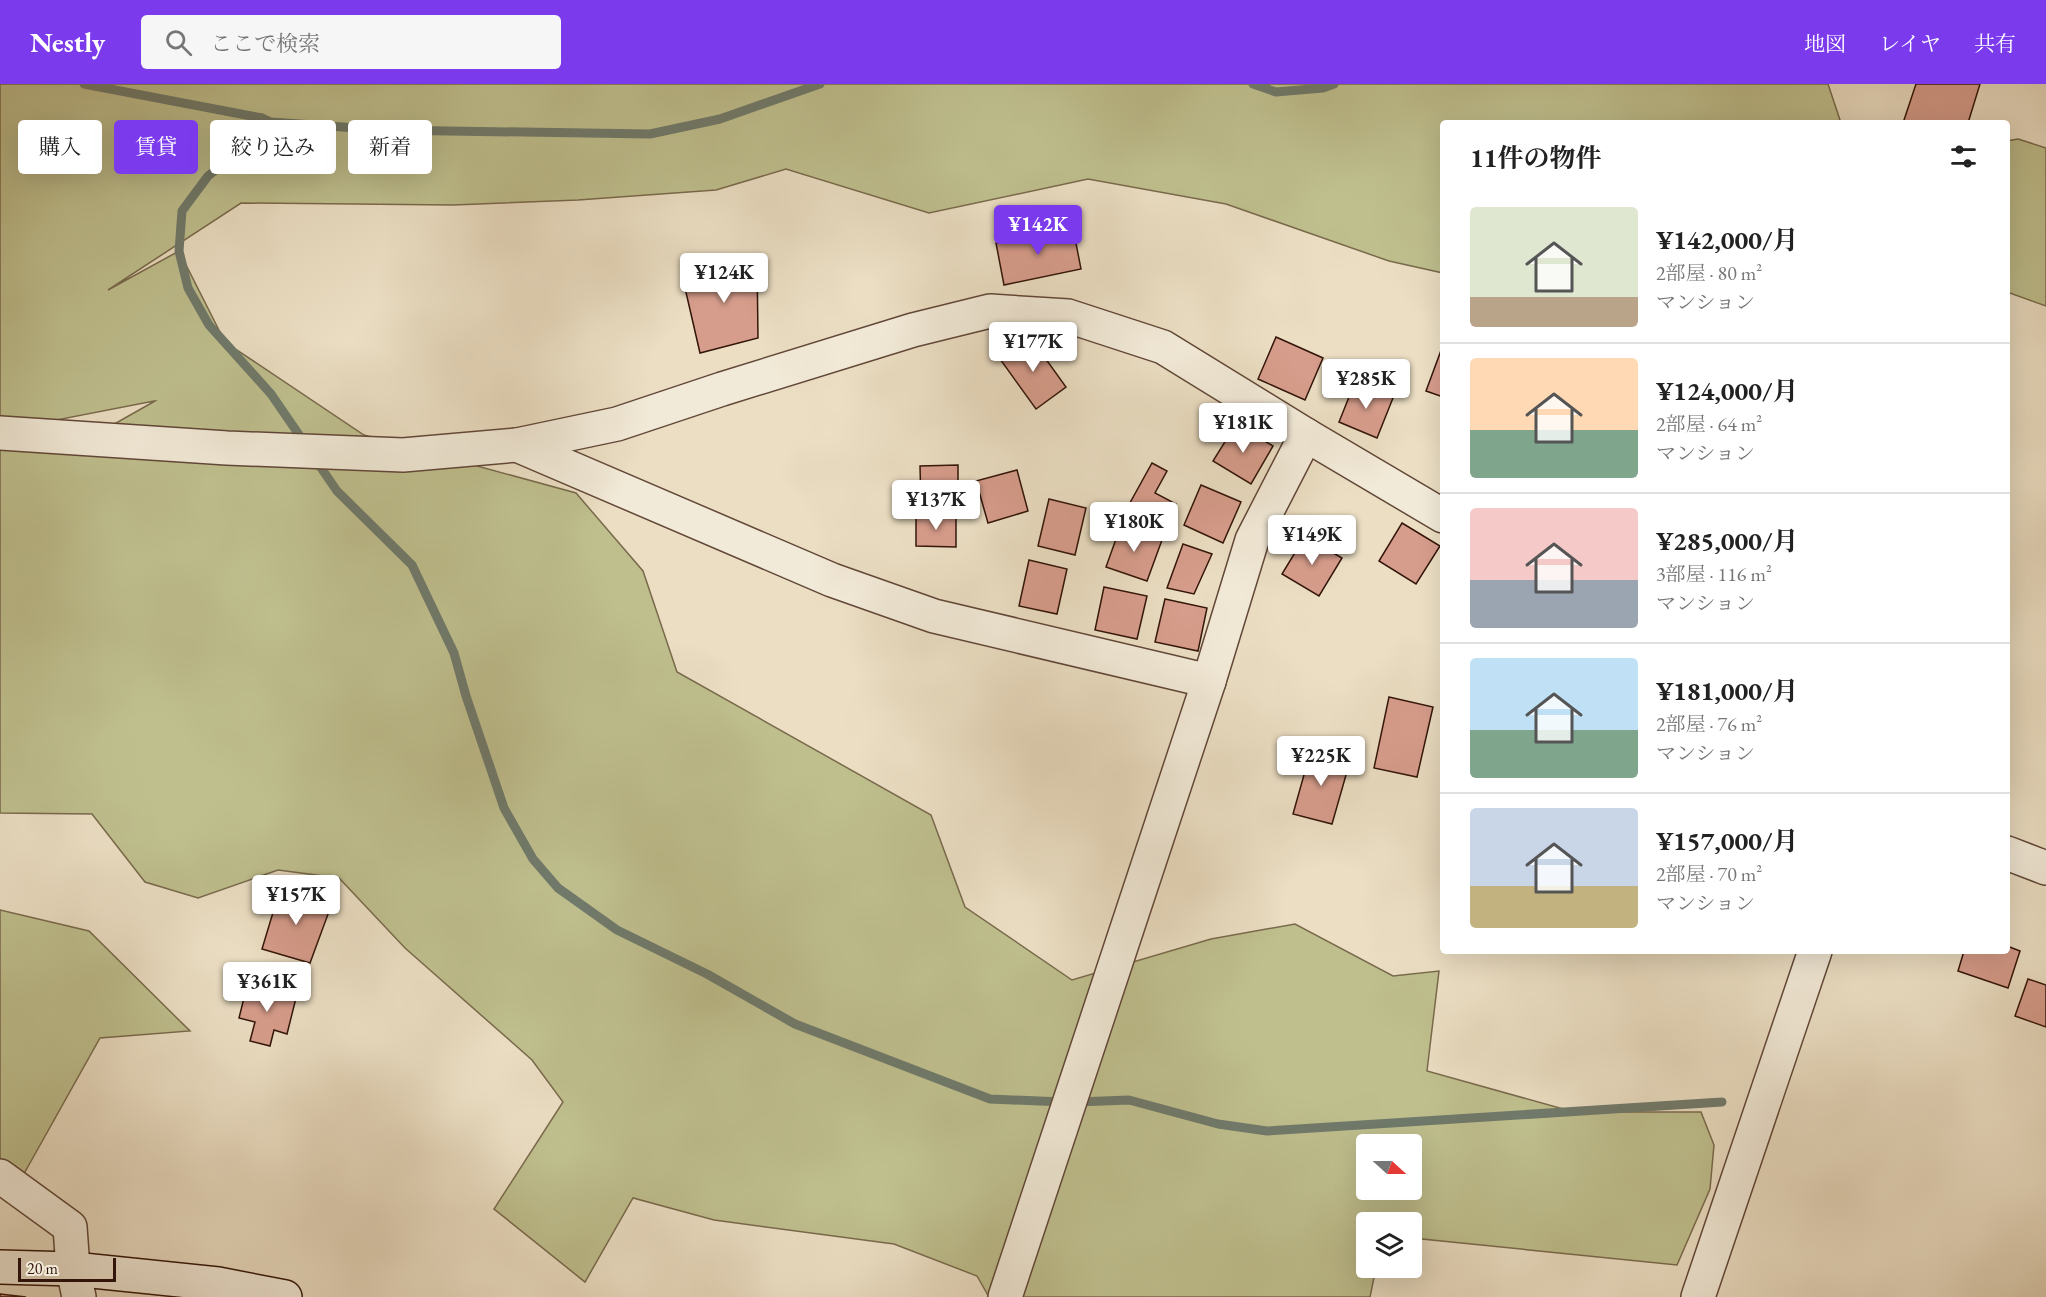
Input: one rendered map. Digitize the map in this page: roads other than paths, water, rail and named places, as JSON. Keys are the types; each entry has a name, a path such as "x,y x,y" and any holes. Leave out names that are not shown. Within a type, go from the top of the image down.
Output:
{"street":[{"path":"0,434 226,448 403,455 517,445 617,424 901,334 990,311 1068,316 1163,346 1306,435 1440,514"},
{"path":"1005,1297 1209,681 1252,540 1306,435"},
{"path":"517,445 832,580 934,616 1209,681"},
{"path":"2010,854 2046,868"},
{"path":"1698,1297 1814,954"},
{"path":"0,1176 70,1227 76,1283"},
{"path":"0,1267 76,1283 218,1284 285,1297"}],"waterway":[{"path":"84,84 262,118 271,122 385,130 650,134 720,119 820,84"},
{"path":"1253,84 1276,92 1323,88 1334,84"},
{"path":"262,118 245,147 208,176 182,211 179,251 188,288 209,325 271,394 304,442"},
{"path":"315,459 337,491 412,565 454,653 504,808 533,859 558,888 617,930 707,974 795,1024 990,1099 1063,1102"},
{"path":"1077,1102 1129,1100 1218,1124 1267,1131 1722,1102"}]}
